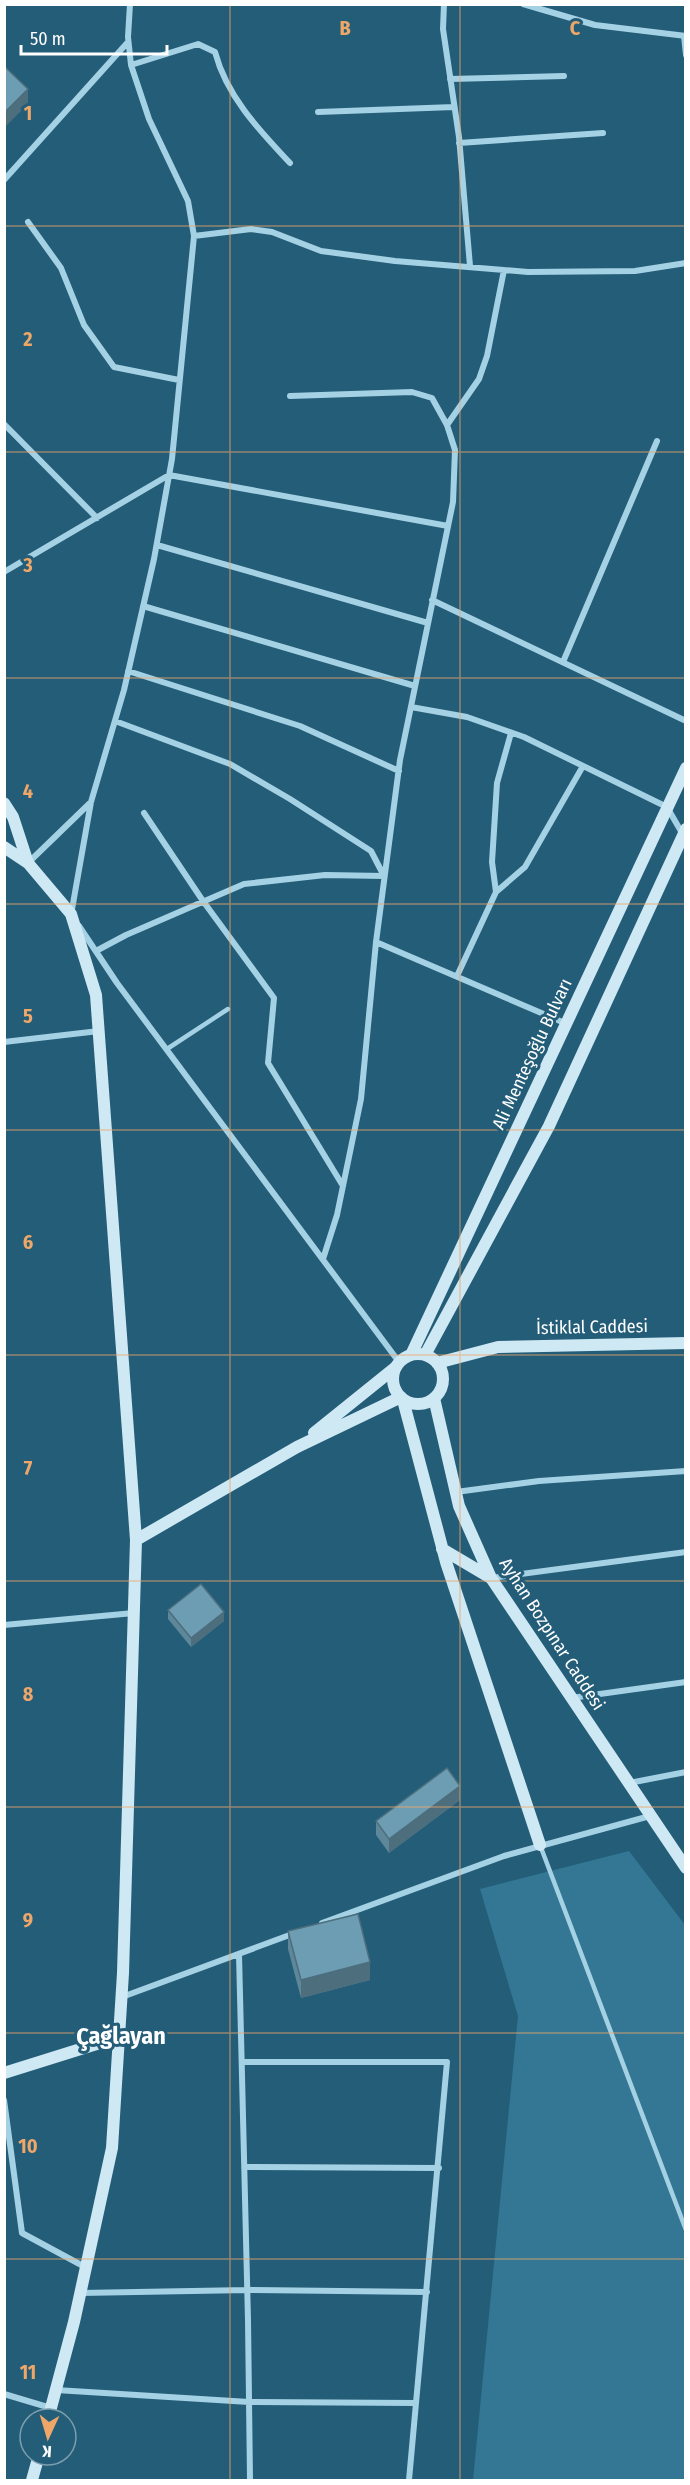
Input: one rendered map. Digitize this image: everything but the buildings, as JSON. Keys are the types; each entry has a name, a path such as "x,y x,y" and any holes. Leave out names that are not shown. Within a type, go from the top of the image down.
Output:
{"street":[{"path":"444,4 443,29 459,143 470,266"},
{"path":"523,4 596,25 685,36 686,55"},
{"path":"52,2407 112,2148 122,1997 136,1540 96,995 71,915 91,802 128,671 170,475 194,236 188,201 149,118 131,65 128,42 131,5"},
{"path":"4,180 128,42"},
{"path":"131,65 198,44 215,52 220,73 249,119 290,163"},
{"path":"450,79 564,76"},
{"path":"318,112 454,107"},
{"path":"459,143 603,133"},
{"path":"28,222 61,268 84,325 114,367 180,380"},
{"path":"194,236 251,230 272,232 321,250 396,261 528,272 635,271 686,263"},
{"path":"447,425 479,379 487,356 504,270"},
{"path":"290,396 412,392 432,398 447,425 455,450 453,502 399,771 376,942 361,1099 343,1186 323,1259"},
{"path":"4,424 97,518"},
{"path":"563,662 657,441"},
{"path":"4,572 170,475 448,526"},
{"path":"156,545 428,623"},
{"path":"432,600 686,721"},
{"path":"143,606 415,686"},
{"path":"128,671 300,726 399,771"},
{"path":"411,707 467,717 511,733 584,766 667,807 685,833 549,1125 425,1355"},
{"path":"115,721 230,764 371,850 384,876"},
{"path":"496,892 492,862 497,783 511,733"},
{"path":"457,976 496,892 525,867 584,766"},
{"name":"Ali Menteşoğlu Bulvarı","path":"411,1355 686,768"},
{"path":"28,863 91,802"},
{"path":"4,803 13,817 28,863"},
{"path":"144,813 203,901 274,998 268,1063 343,1186"},
{"path":"4,847 28,863 71,915 323,1259 397,1364 393,1386 402,1398 442,1549 540,1845"},
{"path":"96,951 126,935 244,884 325,875 384,876"},
{"path":"376,942 567,1024"},
{"path":"4,1042 99,1031"},
{"name":"İstiklal Caddesi","path":"437,1363 498,1347 686,1343"},
{"path":"136,1540 297,1447 402,1398 417,1404 434,1398 443,1382 437,1363 425,1355 411,1355 297,1447"},
{"name":"Ayhan Bozpınar Caddesi","path":"434,1398 459,1506 490,1578 686,1868"},
{"path":"456,1492 539,1481 686,1472"},
{"path":"442,1549 490,1578 686,1552"},
{"path":"4,1625 134,1613"},
{"path":"571,1698 686,1682"},
{"path":"628,1783 686,1772"},
{"path":"316,1925 504,1856 650,1816"},
{"path":"122,1997 305,1930"},
{"path":"239,1954 248,2290 250,2481"},
{"path":"4,2073 119,2037"},
{"path":"242,2062 447,2062 409,2481"},
{"path":"4,2100 22,2233 86,2267"},
{"path":"244,2167 439,2168"},
{"path":"80,2293 248,2290 427,2292"},
{"path":"56,2390 249,2402 416,2403"},
{"path":"4,2394 35,2407"}],"lane":[{"path":"167,1049 228,1009"},
{"path":"540,1845 686,2230"}],"shaded area":[{"path":"629,1851 685,1925 685,2480 473,2480 518,2016 480,1889"}],"district":[{"name":"Çağlayan","path":"121,2036"}]}
